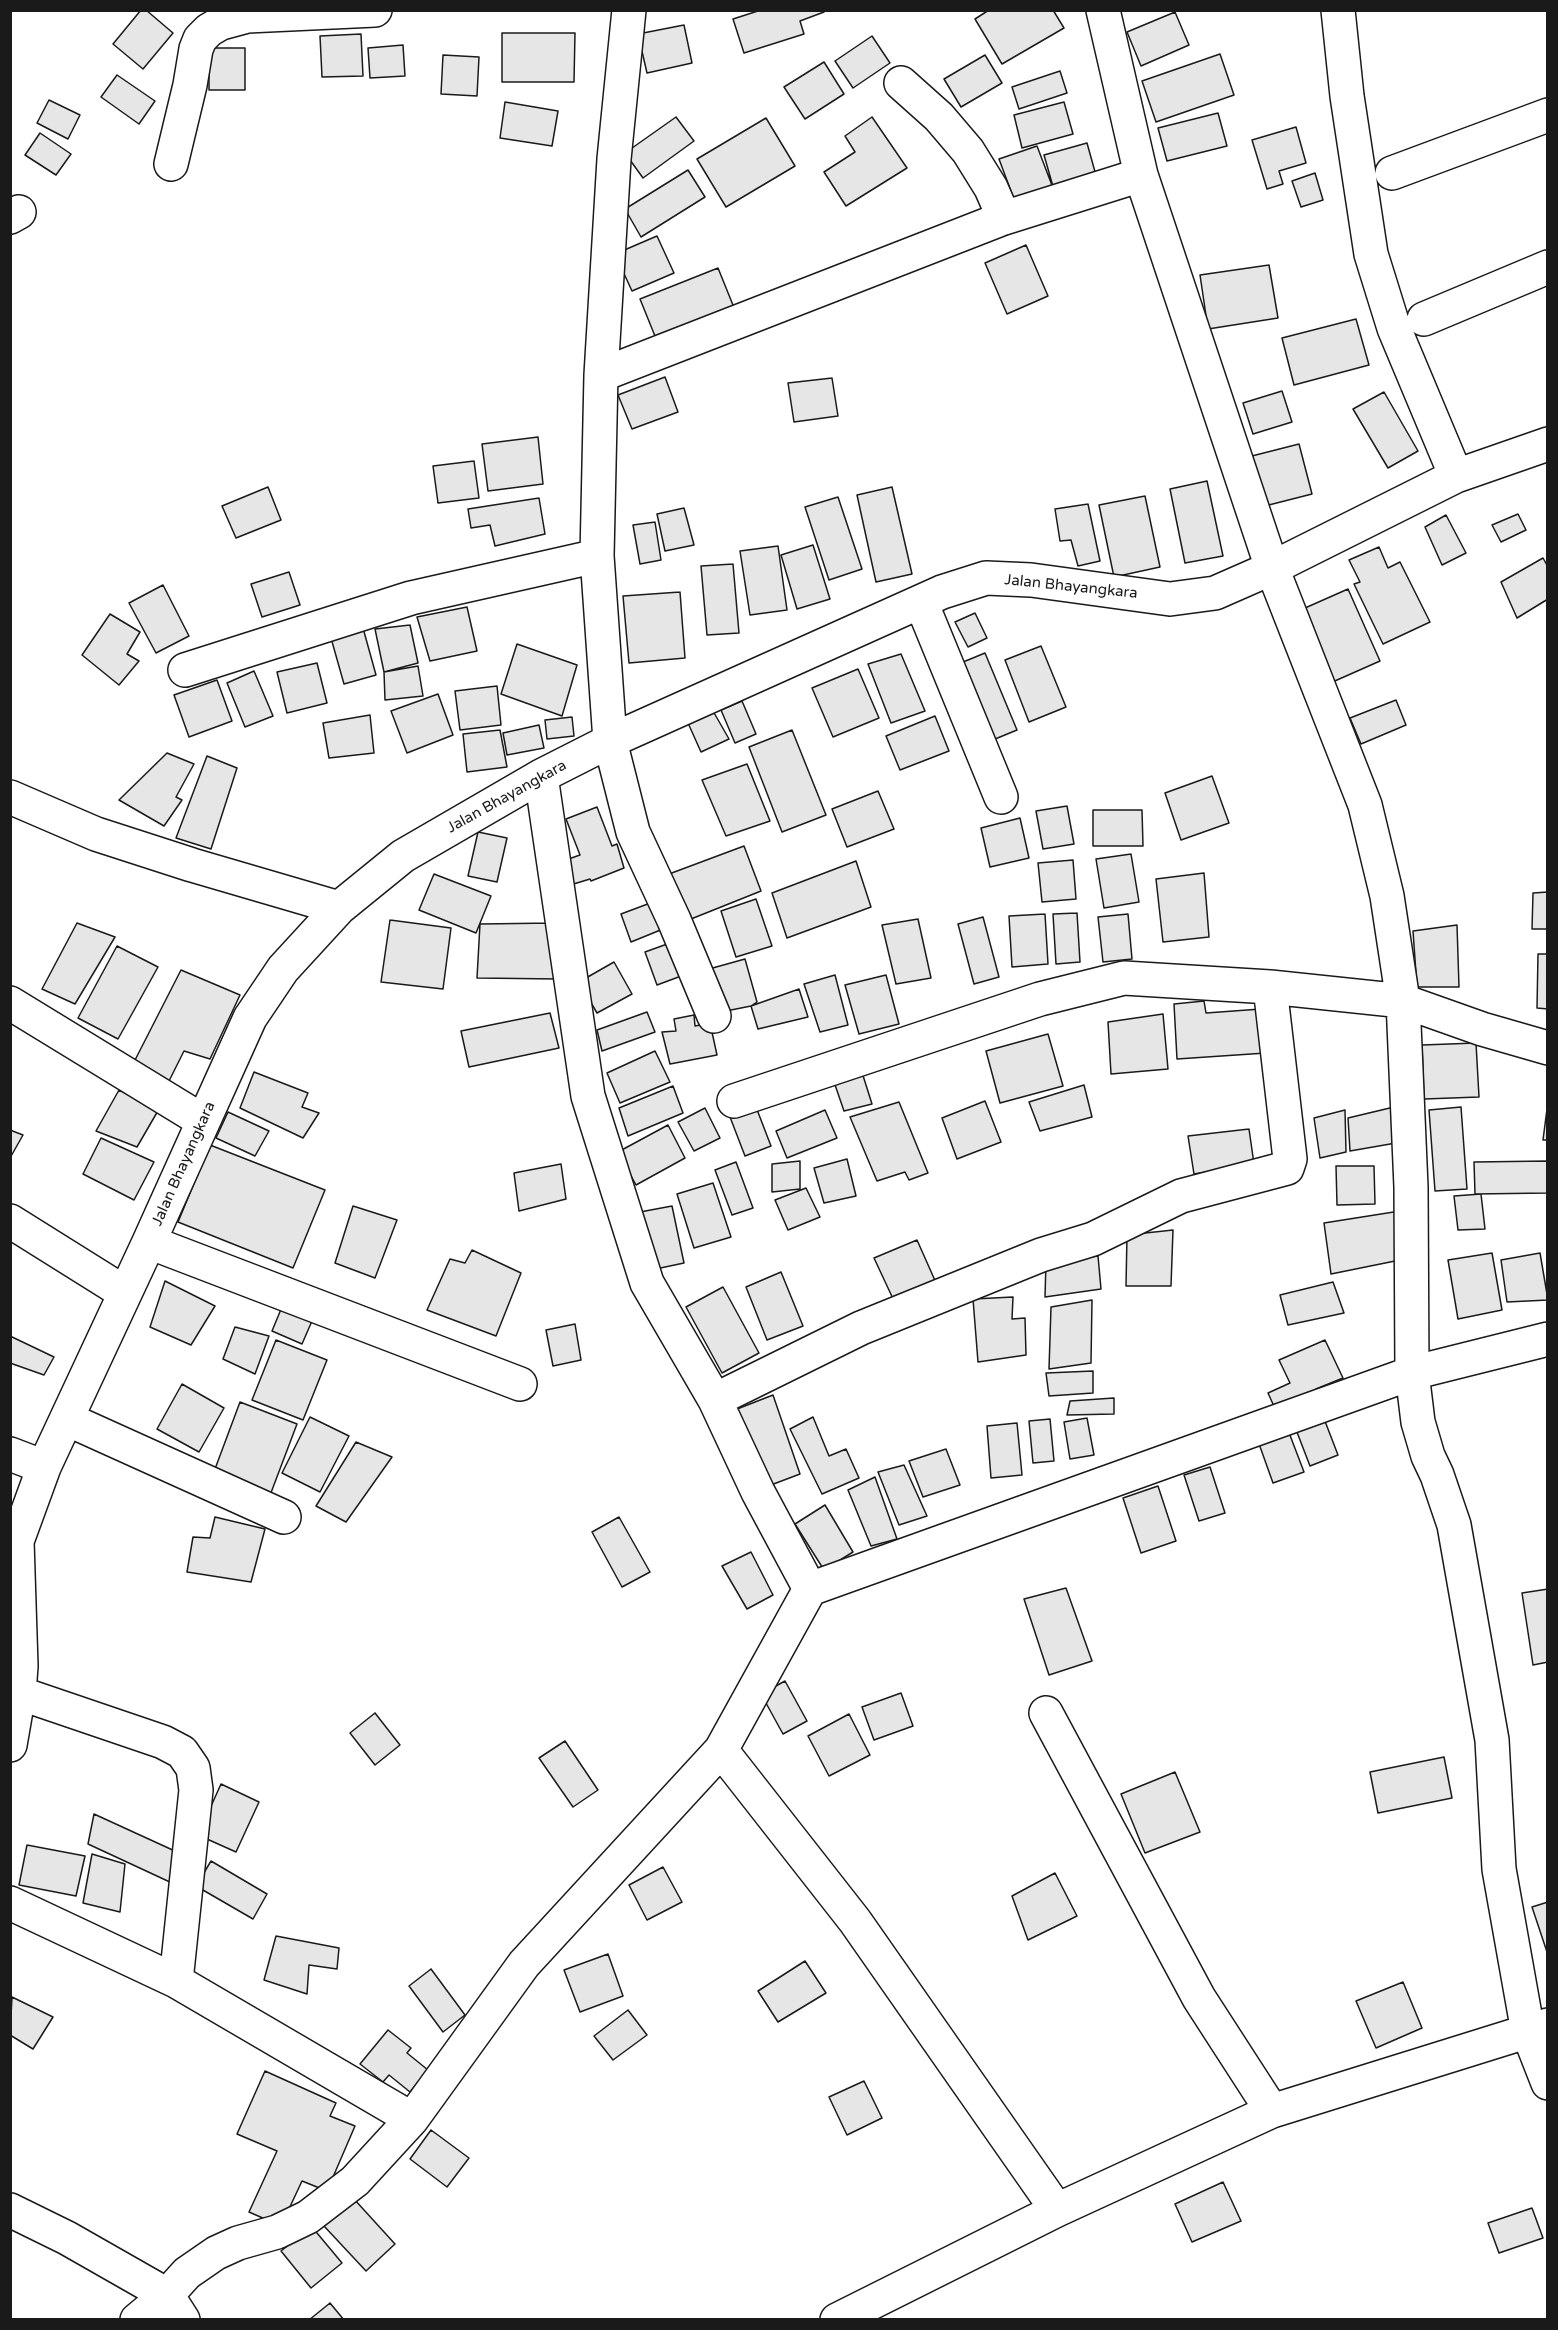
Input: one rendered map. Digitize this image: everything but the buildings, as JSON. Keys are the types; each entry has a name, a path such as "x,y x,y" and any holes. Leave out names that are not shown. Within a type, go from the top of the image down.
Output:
{"street":[{"path":"171,164 190,86 196,49 200,39 209,30 209,17 375,10"},
{"path":"629,10 614,159 601,375 597,556 610,741 633,832 674,920 714,1016"},
{"path":"1103,10 1142,176 1272,568 1365,805 1387,896 1403,1000 1411,1187 1412,1373 1418,1422 1454,1525 1492,1740 1500,1869 1538,2028 1548,2083"},
{"path":"1338,10 1347,96 1371,254 1394,328 1456,476"},
{"path":"901,83 939,117 968,151 991,188 1004,218"},
{"path":"1392,173 1548,115"},
{"path":"601,375 1004,218 1142,176"},
{"path":"1424,319 1548,267"},
{"name":"Jalan Bhayangkara","path":"10,1745 21,1666 17,1541 44,1467 250,1018 283,969 339,909 403,856 542,776 610,741 942,592 986,579 1031,580 1170,598 1215,593 1272,568 1456,476 1548,444"},
{"path":"185,670 411,598 597,556"},
{"path":"921,602 1001,797"},
{"path":"542,776 588,1096 647,1283 715,1400 758,1492 810,1589"},
{"path":"10,797 96,834 339,909"},
{"path":"734,1101 1040,999 1124,978 1270,987 1403,1000 1482,1029 1548,1048"},
{"path":"715,1400 861,1328 1041,1254 1093,1239 1181,1196 1287,1168 1290,1159 1270,987"},
{"path":"10,1003 203,1122"},
{"path":"10,1221 125,1293"},
{"path":"149,1242 520,1384"},
{"path":"175,2307 187,2273 216,2253 238,2243 277,2232 308,2217 354,2181 412,2119 524,1964 721,1750 810,1589 1412,1373 1548,1339"},
{"path":"67,1419 284,1517"},
{"path":"10,1454 44,1467"},
{"path":"19,1693 163,1742 182,1752 193,1768 196,1790 176,1981"},
{"path":"1046,1713 1199,1998 1272,2111"},
{"path":"721,1750 855,1921 1058,2210"},
{"path":"10,1903 176,1981 412,2119"},
{"path":"837,2319 1058,2210 1272,2111 1538,2028"},
{"path":"10,2210 67,2238 175,2307"},
{"path":"137,2319 175,2307"}]}
